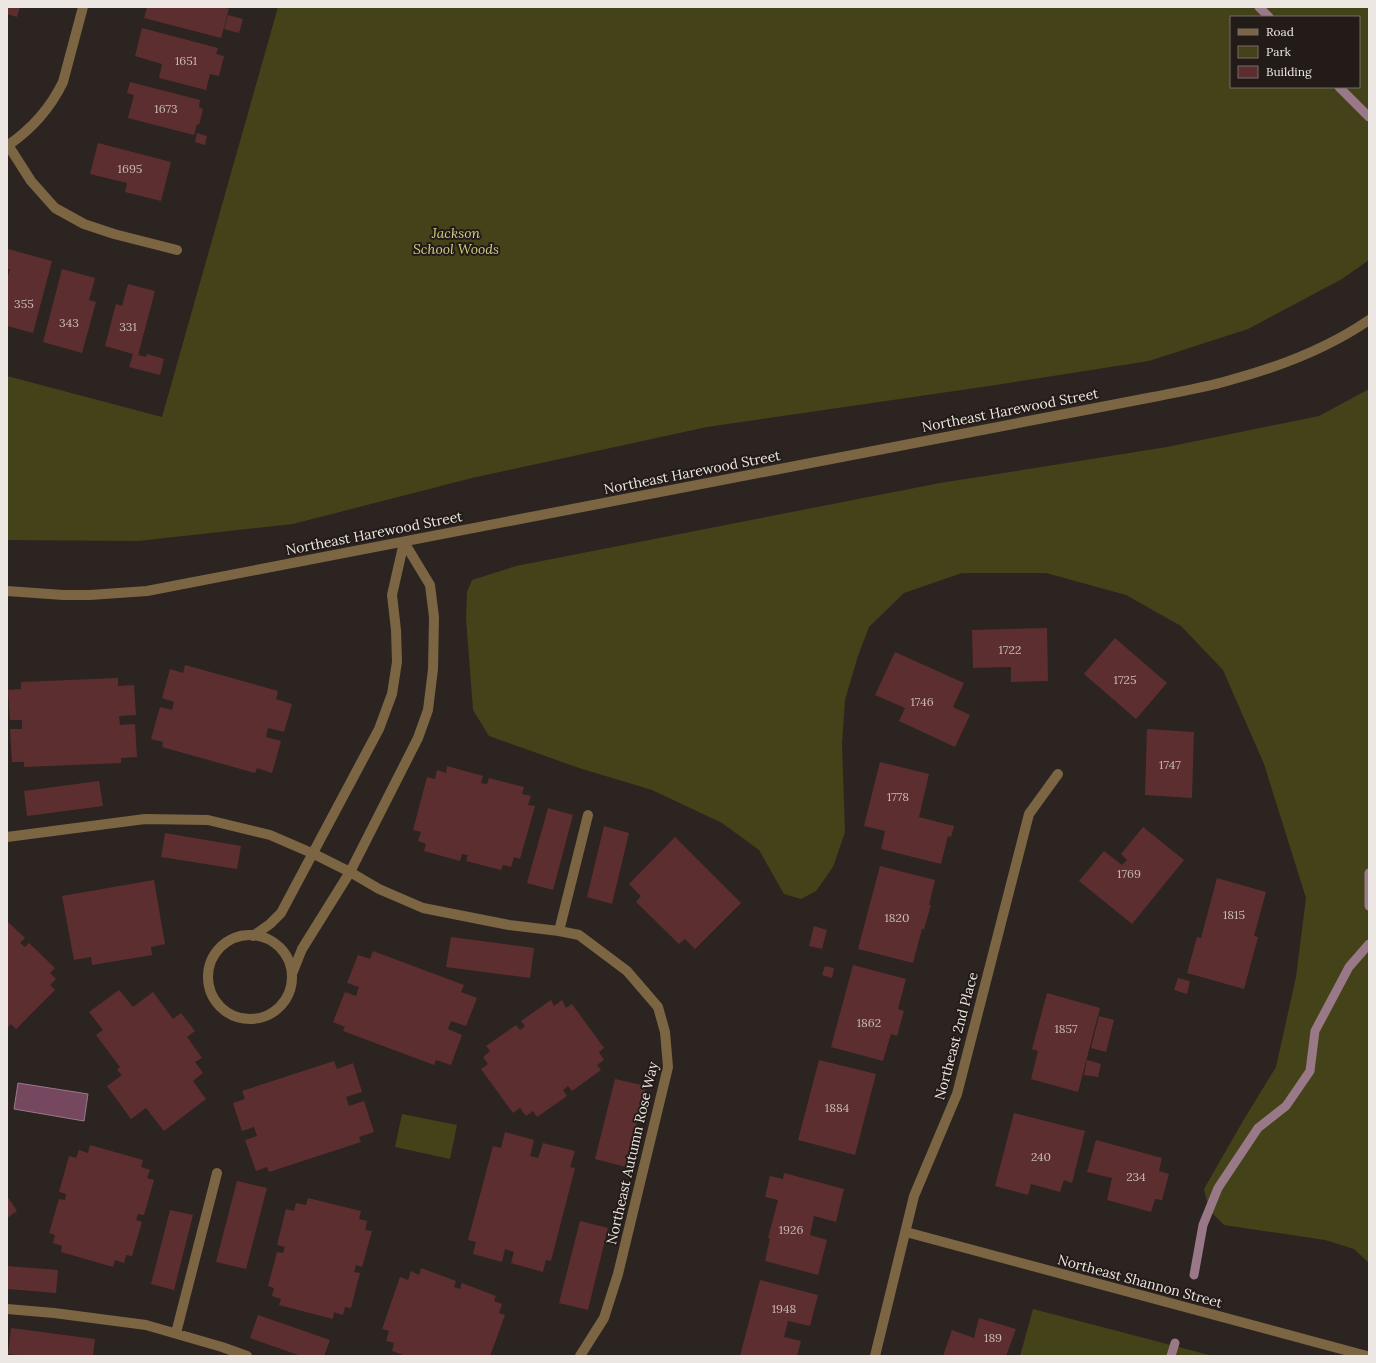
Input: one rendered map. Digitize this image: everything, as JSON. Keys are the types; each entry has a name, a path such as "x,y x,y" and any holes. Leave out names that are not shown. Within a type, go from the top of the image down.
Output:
{"street":[{"path":"82,7 63,82 37,122 18,139 7,145 31,181 55,208 84,224 114,234 177,250"},
{"name":"Northeast Harewood Street","path":"7,591 63,595 90,595 147,591 1130,402 1226,382 1273,367 1334,341 1369,320"},
{"path":"253,936 270,924 281,913 314,854 379,730 392,694 396,662 396,630 392,595 404,542"},
{"path":"292,974 288,958 277,945 263,937 246,935 231,940 218,950 210,964 208,980 212,996 223,1009 237,1017 254,1019 269,1015 282,1004 290,990 292,974 302,949 350,872 418,738 428,710 433,669 434,617 430,585 404,542"},
{"name":"Northeast 2nd Place","path":"875,1356 914,1196 957,1094 1029,814 1058,774"},
{"path":"559,931 588,815"},
{"name":"Northeast Autumn Rose Way","path":"7,837 145,819 208,820 270,835 314,854 350,872 379,889 423,908 509,925 559,931 578,936 626,971 658,1007 665,1032 668,1067 618,1274 604,1318 580,1356"},
{"path":"176,1334 217,1173"},
{"name":"Northeast Shannon Street","path":"906,1232 1367,1356"},
{"path":"7,1309 54,1313 146,1325 222,1347 247,1356"}],"green space":[{"name":"Jackson School Woods","path":"278,7 1369,7 1369,260 1342,279 1248,329 1149,361 707,427 472,478 293,524 138,541 7,540 7,376 162,417"},
{"path":"1369,389 1369,1263 1354,1249 1325,1240 1224,1225 1209,1210 1204,1189 1276,1067 1296,977 1306,898 1264,764 1223,670 1181,626 1126,595 1046,573 962,573 904,593 869,627 858,656 845,700 842,744 845,832 833,867 816,891 801,899 784,894 759,850 722,823 652,790 579,768 489,736 473,710 466,618 467,592 472,580 516,566 940,483 1167,447 1319,416"},
{"path":"402,1114 457,1125 450,1159 395,1147"},
{"path":"1033,1309 1213,1356 1020,1356"}],"shaded area":[{"path":"18,1083 88,1094 84,1121 14,1109"}],"building":[{"path":"7,7 20,7 17,17 7,14"},
{"path":"147,7 226,7 229,9 221,38 144,18"},
{"path":"228,15 243,19 239,33 224,29"},
{"path":"142,28 218,48 216,54 224,56 219,76 210,74 206,90 159,78 162,64 135,56"},
{"path":"130,82 200,100 199,107 203,109 199,125 197,124 194,135 128,118 134,95 127,93"},
{"path":"197,133 207,136 205,145 195,142"},
{"path":"98,143 171,162 161,201 125,192 127,183 90,174"},
{"path":"8,249 52,261 33,333 7,326 7,280 10,269 7,269"},
{"path":"62,269 95,278 89,300 96,302 82,353 43,342"},
{"path":"128,284 155,291 138,355 146,357 147,354 164,359 160,375 129,367 133,354 105,346 116,304 122,306"},
{"path":"1047,628 1048,681 1011,682 1011,667 973,668 972,630"},
{"path":"1115,638 1167,683 1136,719 1084,674"},
{"path":"895,652 964,683 953,707 970,715 955,747 899,721 905,708 875,695"},
{"path":"185,665 278,691 276,699 292,704 284,732 268,728 266,737 281,741 272,773 257,768 255,773 162,747 163,742 151,739 160,707 172,710 174,702 162,698 170,669 183,673"},
{"path":"118,678 118,686 134,685 136,715 119,716 120,725 135,724 137,757 121,758 121,763 24,767 24,762 12,762 10,729 22,729 22,720 10,720 8,690 21,689 21,682"},
{"path":"1147,729 1194,732 1192,798 1145,795"},
{"path":"880,762 929,774 919,817 954,826 951,837 948,836 941,864 881,849 885,831 864,826"},
{"path":"447,766 483,776 481,783 487,784 489,778 524,787 522,794 531,796 528,805 535,806 520,859 514,857 511,867 503,865 501,870 466,861 468,855 462,854 460,861 424,851 426,844 418,841 421,832 413,830 427,777 435,779 437,770 446,773"},
{"path":"99,781 103,806 27,816 24,791"},
{"path":"548,808 573,815 553,890 527,883"},
{"path":"604,826 629,833 612,904 587,897"},
{"path":"1143,827 1184,860 1132,924 1079,881 1104,851 1122,865 1127,860 1121,854"},
{"path":"165,833 241,846 237,869 161,857"},
{"path":"675,837 741,903 695,949 685,939 679,944 636,902 641,896 629,884"},
{"path":"880,866 935,880 929,905 931,905 924,929 922,929 913,963 858,949"},
{"path":"1217,878 1266,892 1254,936 1258,937 1244,989 1187,973 1197,937 1201,938"},
{"path":"154,880 165,944 151,947 152,955 92,965 91,957 74,960 62,896"},
{"path":"7,921 25,938 20,943 25,947 29,943 55,968 50,973 56,979 50,985 55,990 16,1029 11,1024 7,1028"},
{"path":"814,926 827,930 822,949 809,946"},
{"path":"451,937 534,948 530,978 446,967"},
{"path":"373,951 464,985 461,992 477,998 466,1026 451,1021 448,1029 462,1035 451,1065 436,1060 434,1065 343,1031 345,1027 333,1022 345,992 356,996 359,987 347,983 358,955 370,959"},
{"path":"853,965 906,979 898,1009 904,1011 897,1036 891,1034 883,1061 831,1047"},
{"path":"825,966 834,968 832,978 822,975"},
{"path":"1178,978 1190,981 1187,994 1174,990"},
{"path":"119,990 133,1007 153,992 173,1019 181,1013 195,1031 187,1037 202,1058 195,1062 203,1073 193,1081 206,1099 164,1131 146,1108 131,1119 107,1086 122,1075 117,1070 120,1067 96,1035 103,1030 89,1012"},
{"path":"1047,993 1100,1008 1078,1092 1031,1079 1038,1051 1032,1049"},
{"path":"551,1000 554,1006 562,1000 566,1008 572,1004 604,1048 599,1052 604,1060 597,1065 601,1070 572,1091 568,1086 563,1090 567,1096 537,1117 533,1111 526,1116 520,1108 513,1113 481,1069 488,1064 483,1057 490,1051 486,1046 516,1025 520,1030 525,1026 521,1021"},
{"path":"1099,1016 1114,1020 1106,1052 1091,1048"},
{"path":"819,1060 876,1074 855,1155 798,1140"},
{"path":"1087,1060 1101,1064 1098,1077 1084,1075"},
{"path":"334,1061 337,1069 353,1063 362,1092 346,1097 349,1106 364,1101 374,1132 359,1137 361,1142 269,1172 267,1167 256,1171 245,1140 257,1136 254,1127 242,1131 233,1103 245,1099 242,1091"},
{"path":"615,1079 646,1086 626,1167 595,1159"},
{"path":"1014,1113 1085,1131 1072,1183 1064,1180 1060,1192 1031,1184 1028,1195 995,1186"},
{"path":"505,1132 534,1140 530,1156 538,1158 543,1143 575,1151 570,1167 575,1168 551,1261 546,1260 543,1272 511,1263 514,1252 505,1249 502,1262 473,1254 476,1242 468,1240 493,1146 501,1148"},
{"path":"1096,1140 1162,1158 1159,1171 1169,1174 1162,1200 1155,1199 1151,1212 1107,1200 1112,1178 1087,1172"},
{"path":"90,1145 143,1160 141,1167 150,1170 147,1178 154,1180 144,1215 138,1214 136,1220 142,1222 132,1256 126,1255 124,1263 115,1260 113,1267 61,1252 62,1246 53,1243 55,1235 49,1233 59,1199 65,1200 66,1194 59,1192 69,1156 76,1158 79,1150 88,1153"},
{"path":"784,1173 844,1189 836,1222 814,1216 810,1235 827,1240 818,1275 765,1261 770,1238 768,1238 778,1200 765,1197 770,1176 783,1179"},
{"path":"237,1181 267,1188 246,1269 216,1262"},
{"path":"7,1196 17,1211 7,1218"},
{"path":"308,1198 361,1211 359,1219 367,1221 365,1230 372,1231 362,1267 356,1265 354,1272 360,1273 351,1308 345,1307 343,1315 334,1312 333,1319 279,1305 281,1299 272,1296 274,1288 268,1286 277,1252 283,1253 285,1247 277,1245 286,1209 294,1211 296,1203 306,1205"},
{"path":"170,1210 193,1215 174,1290 151,1284"},
{"path":"580,1221 608,1228 588,1310 559,1303"},
{"path":"7,1266 58,1270 56,1293 7,1289"},
{"path":"421,1268 456,1281 454,1287 460,1289 462,1283 496,1296 494,1301 502,1304 499,1313 505,1315 490,1356 406,1356 392,1351 394,1343 386,1341 389,1331 382,1329 400,1277 408,1280 411,1271 419,1275"},
{"path":"760,1280 818,1295 810,1326 788,1321 784,1337 801,1341 797,1356 740,1356"},
{"path":"258,1315 330,1340 324,1356 301,1356 250,1338"},
{"path":"979,1318 1016,1329 1006,1356 943,1356 952,1330 974,1338"},
{"path":"11,1328 95,1339 93,1356 26,1356 8,1354"}],"waterway":[{"path":"1259,7 1268,16"},
{"path":"1340,88 1369,117"},
{"path":"1369,873 1369,906"},
{"path":"1194,1275 1203,1225 1218,1188 1258,1128 1286,1106 1310,1071 1315,1031 1349,967 1369,944"},
{"path":"1171,1356 1175,1343"}]}
